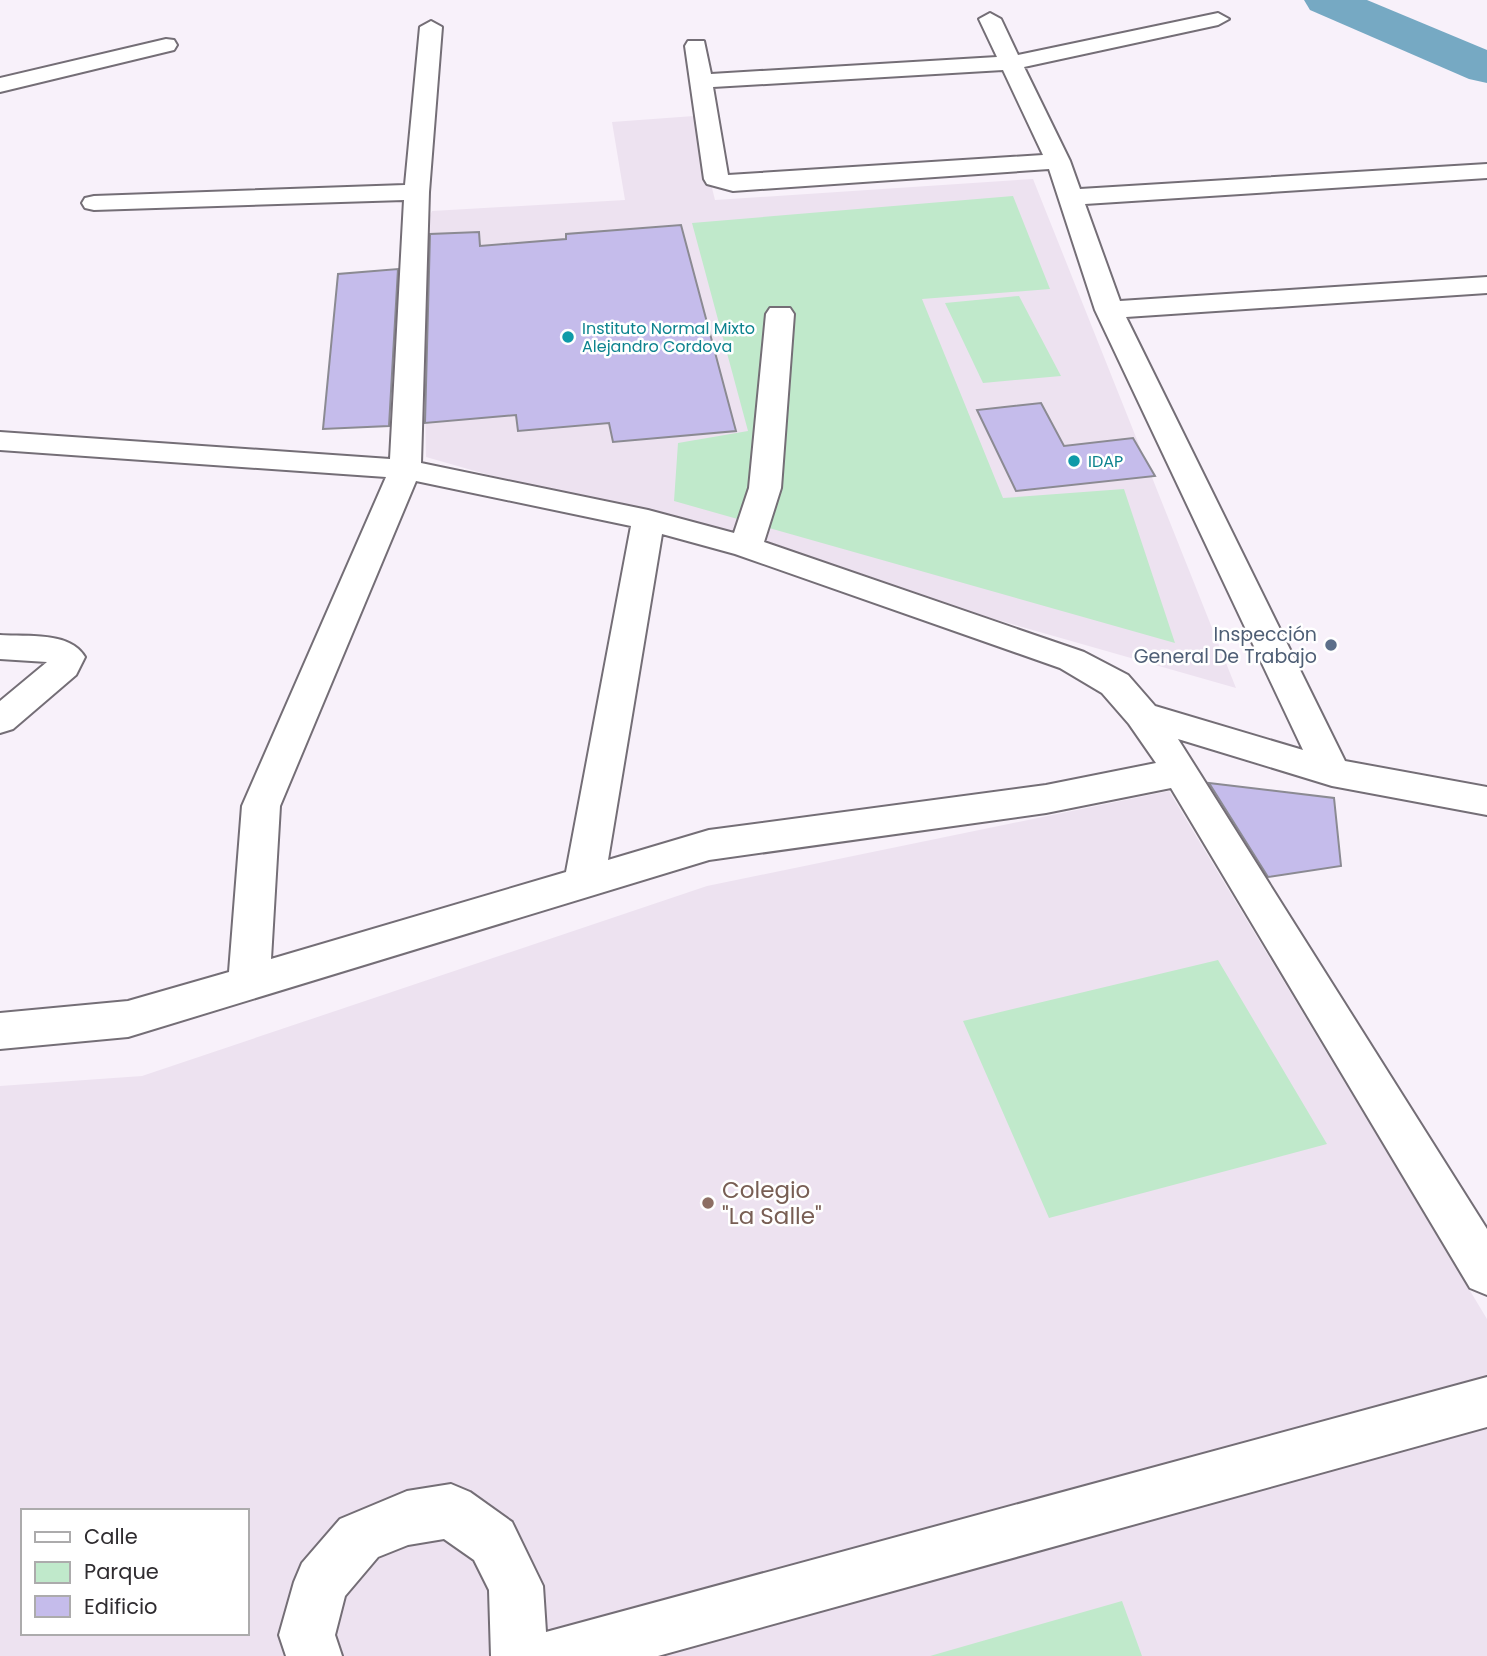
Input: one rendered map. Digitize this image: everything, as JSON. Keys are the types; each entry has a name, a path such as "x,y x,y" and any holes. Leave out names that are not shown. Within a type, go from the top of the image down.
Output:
{"street":[{"path":"990,19 1014,63 1058,161 1109,310 1332,772"},
{"path":"701,81 1014,63 1218,19"},
{"path":"249,981 261,806 405,469 417,192 431,27"},
{"path":"0,85 166,45"},
{"path":"696,46 716,178 721,183 1058,161"},
{"path":"1070,197 1487,171"},
{"path":"94,203 417,192"},
{"path":"1109,310 1487,285"},
{"path":"746,547 765,488 780,314"},
{"path":"0,441 405,469 648,520 746,547 1072,660 1115,684 1142,715 1181,772 1487,1272"},
{"path":"584,883 648,520"},
{"path":"0,647 58,651 68,657 64,667 0,720"},
{"path":"1142,715 1332,772 1487,801"},
{"path":"0,1031 128,1019 709,845 1046,799 1181,772"},
{"path":"556,1656 1487,1402"},
{"path":"314,1656 307,1635 321,1581 359,1538 407,1518 452,1511 493,1541 516,1586 519,1656"}],"shaded area":[{"path":"694,116 715,200 1033,179 1236,688 426,457 422,234 432,211 625,200 612,122"},
{"name":"Colegio \"La Salle\"","path":"1169,791 1487,1319 1487,1656 0,1656 0,1086 142,1076 707,886"}],"green space":[{"path":"1013,196 1050,289 922,299 1003,498 1124,489 1175,643 674,501 678,443 748,431 692,223"},
{"path":"1019,296 1061,376 983,383 945,303"},
{"path":"1218,960 1327,1144 1049,1218 963,1021"},
{"path":"1122,1601 1142,1656 930,1656"}],"building":[{"name":"Instituto Normal Mixto Alejandro Cordova","path":"681,225 736,431 613,442 609,423 518,431 516,415 425,423 430,234 479,232 480,246 566,239 566,234"},
{"path":"398,269 389,426 323,429 338,274"},
{"name":"IDAP","path":"1041,403 1064,446 1133,438 1155,476 1016,491 977,410"},
{"path":"1209,783 1334,798 1341,866 1268,877"}],"waterway":[{"path":"1327,0 1487,68"}],"place":[{"name":"Instituto Normal Mixto Alejandro Cordova","path":"568,337"},
{"name":"IDAP","path":"1074,461"},
{"name":"Inspección General De Trabajo","path":"1331,645"},
{"name":"Colegio \"La Salle\"","path":"708,1203"}]}
